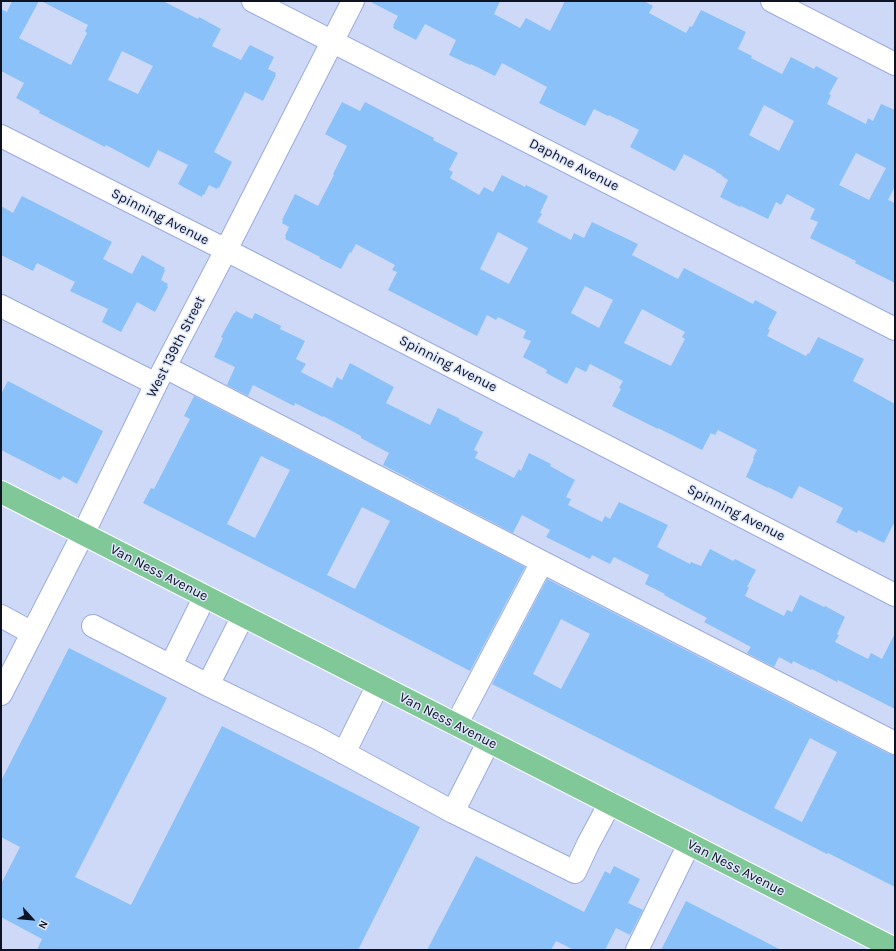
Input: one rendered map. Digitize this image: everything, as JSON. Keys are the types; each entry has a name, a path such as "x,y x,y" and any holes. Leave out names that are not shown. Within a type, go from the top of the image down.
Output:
{"main road":[{"name":"Van Ness Avenue","path":"1,492 895,949"}],"street":[{"name":"Daphne Avenue","path":"253,1 895,329"},
{"name":"West 139th Street","path":"1,694 83,534 161,375 353,1"},
{"path":"772,1 895,64"},
{"name":"Spinning Avenue","path":"1,136 895,594"},
{"path":"1,306 161,375 542,562 895,743"},
{"path":"456,725 542,562"},
{"path":"171,665 205,596"},
{"path":"1,616 32,633"},
{"path":"208,685 243,616"},
{"path":"93,626 208,685 317,738 453,812 575,872 610,803"},
{"path":"344,753 378,685"},
{"path":"453,812 489,741"},
{"path":"637,950 689,844"}],"building":[{"path":"12,1 39,1 19,38 71,65 87,33 85,31 88,25 41,1 163,1 198,19 199,17 221,29 212,46 241,60 250,45 274,57 268,69 276,73 276,75 263,101 245,92 214,152 232,162 219,188 218,187 217,189 209,185 202,197 178,184 188,165 158,150 149,168 106,145 105,147 39,113 40,111 16,98 24,83 1,71 1,9 7,12","holes":["122,51 153,66 138,94 108,80"]},
{"path":"369,1 500,1 494,14 520,28 526,18 550,31 565,1 644,1 653,6 649,13 686,33 690,26 692,27 701,10 746,32 738,49 752,56 751,58 782,74 791,57 814,69 816,66 838,78 829,94 831,95 827,104 866,124 868,118 873,121 881,104 895,110 895,186 888,200 895,203 895,283 810,238 818,222 810,219 815,209 787,194 781,205 776,202 768,219 741,206 740,207 720,197 728,180 716,171 684,154 675,171 630,147 639,130 594,109 585,126 539,103 547,87 502,63 495,76 449,55 456,40 425,24 416,40 393,28 398,16","holes":["764,105 794,121 779,151 749,135","856,153 886,168 869,200 839,185"]},
{"path":"342,102 360,111 365,102 434,138 433,140 458,153 449,170 453,172 450,178 479,195 484,187 493,192 502,175 525,187 526,185 548,196 540,213 542,214 537,222 571,240 574,233 584,238 592,222 638,244 632,255 678,279 684,268 753,304 755,300 777,312 768,329 770,330 767,336 806,356 808,353 809,354 818,337 864,359 853,381 895,404 895,521 884,543 858,530 857,533 836,522 843,508 799,486 792,499 746,477 757,450 718,430 715,435 711,433 702,450 612,406 621,389 619,388 623,381 590,364 586,372 576,367 567,384 546,373 547,370 523,357 531,341 523,338 526,331 498,317 496,320 487,315 477,336 388,290 397,272 392,270 395,265 356,244 341,269 285,239 289,227 282,223 282,220 295,194 318,206 347,146 325,134","holes":["498,232 528,248 509,284 480,269","585,286 613,300 599,328 571,313","642,309 685,332 682,337 685,339 671,366 624,343"]},
{"path":"22,196 112,242 103,259 132,274 142,255 165,268 161,280 168,284 168,287 155,312 137,302 121,332 102,322 108,309 70,291 75,282 37,263 33,271 1,255 1,206 13,213"},
{"path":"236,311 252,319 255,313 281,326 280,329 305,341 296,359 306,364 301,372 332,388 337,377 342,380 350,363 394,387 386,403 430,425 438,408 483,432 474,450 478,452 475,458 514,478 519,469 521,471 529,453 551,464 550,466 575,480 566,497 571,499 568,505 602,522 605,516 610,519 619,502 668,525 657,547 690,564 691,562 701,566 710,549 733,561 735,559 756,570 747,587 749,587 745,596 784,616 787,610 792,612 800,595 845,617 835,642 868,659 871,653 882,659 895,633 895,709 838,680 837,682 793,661 792,664 779,657 774,667 747,653 751,647 704,622 707,618 645,584 649,575 614,557 610,564 592,555 590,559 546,537 550,530 522,515 513,533 383,465 389,453 323,416 295,403 294,406 253,385 248,396 227,385 235,367 214,357 223,338 221,337"},
{"path":"8,381 103,431 77,484 63,476 60,480 1,450 1,394"},
{"path":"194,396 525,567 470,671 143,503 151,488 154,489 190,419 184,416","holes":["261,456 290,470 255,538 227,524","362,507 390,521 355,589 327,575"]},
{"path":"547,579 889,754 895,755 895,887 828,853 827,854 492,684","holes":["561,619 590,634 561,689 533,674","810,738 837,752 802,822 774,808"]},
{"path":"69,648 167,698 75,877 131,905 222,726 420,827 358,950 37,950 42,939 1,917 1,884 20,847 1,837 1,781"},
{"path":"476,856 584,912 605,871 610,874 614,866 640,879 628,903 643,910 630,935 616,928 605,950 574,950 556,941 551,950 427,950"},
{"path":"686,901 781,950 661,950"}]}
